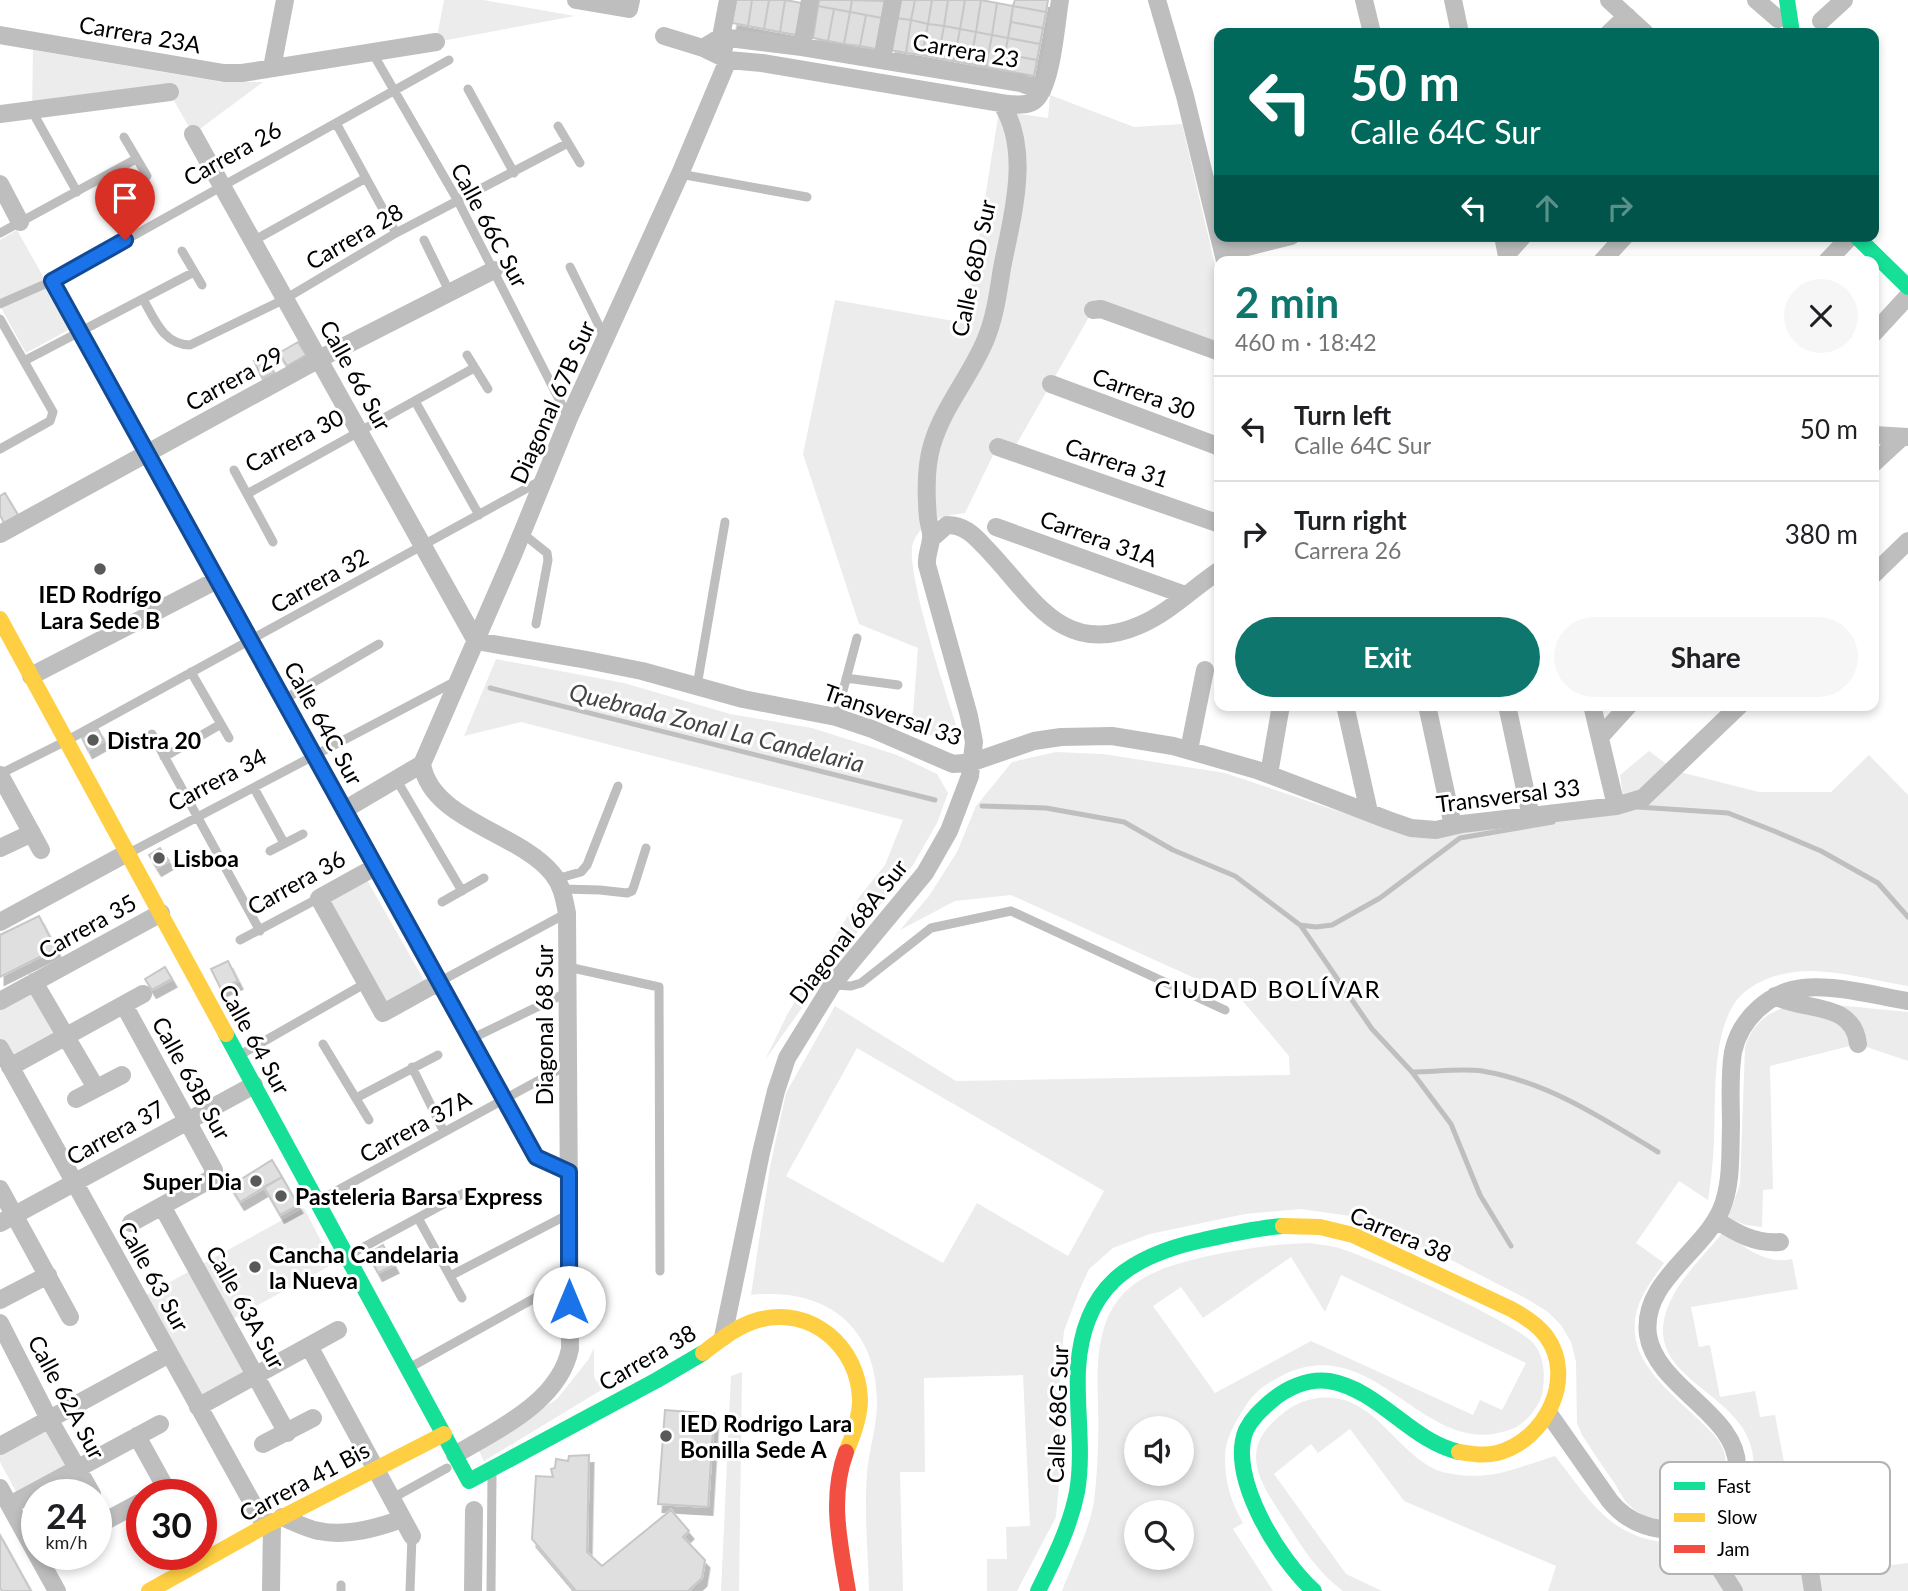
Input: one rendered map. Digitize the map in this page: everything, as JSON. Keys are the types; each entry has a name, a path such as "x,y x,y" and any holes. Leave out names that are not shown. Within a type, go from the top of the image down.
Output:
{"street":[{"path":"272,68 285,0"},
{"path":"576,0 630,5"},
{"path":"728,0 721,37 728,60"},
{"path":"802,47 810,0"},
{"path":"882,60 893,0"},
{"path":"1042,91 1060,0"},
{"path":"1157,0 1185,96 1214,216"},
{"path":"1364,0 1371,28"},
{"path":"1453,0 1459,28"},
{"path":"1609,0 1640,28"},
{"path":"1756,0 1778,19"},
{"path":"1787,0 1791,28"},
{"path":"1821,21 1844,0"},
{"path":"1614,28 1627,16"},
{"name":"Carrera 23A","path":"0,35 223,73 242,73 436,42"},
{"name":"Carrera 23","path":"664,36 703,48 728,60 762,63 1001,103 1029,103 1042,91 1021,83 802,47 721,37"},
{"path":"703,48 721,37"},
{"name":"Diagonal 67B Sur","path":"422,764 569,418 680,174 728,60"},
{"path":"0,114 170,92"},
{"name":"Calle 68D Sur","path":"973,762 974,742 970,716 928,572 926,557 931,539 927,474 931,446 941,422 987,338 994,312 1010,226 1017,169 1009,115 1001,103"},
{"name":"Calle 66 Sur","path":"193,134 476,641"},
{"path":"0,184 20,222"},
{"path":"1227,256 1272,242"},
{"path":"1607,256 1619,242"},
{"path":"1832,256 1845,242"},
{"path":"1862,242 1876,256"},
{"path":"1879,259 1908,287"},
{"name":"Carrera 29","path":"0,534 319,359 494,270"},
{"name":"Calle 64C Sur","path":"52,281 536,1157 569,1172"},
{"path":"1879,328 1908,296"},
{"path":"1093,310 1101,309 1214,350"},
{"name":"Carrera 30","path":"1051,384 1214,445"},
{"path":"1879,435 1905,437"},
{"path":"1879,459 1905,437"},
{"name":"Carrera 31","path":"998,447 1214,522"},
{"path":"931,539 947,525 963,528 998,560 1050,619 1082,633 1105,635 1127,630 1153,619 1214,574"},
{"name":"Carrera 31A","path":"996,527 1185,595"},
{"path":"1879,569 1908,541"},
{"path":"31,676 217,580"},
{"name":"Calle 64 Sur","path":"0,619 444,1434 451,1461 469,1480"},
{"name":"Transversal 33","path":"476,641 601,662 743,699 836,717 872,729 953,764 973,762 1013,747 1061,737 1112,736 1189,750 1269,775 1411,828 1436,830 1616,806 1643,798 1734,711"},
{"path":"1189,750 1205,670"},
{"path":"1269,775 1280,711"},
{"path":"1346,711 1369,812"},
{"path":"1428,711 1453,826"},
{"path":"1508,711 1531,817"},
{"path":"1594,711 1616,806"},
{"path":"1600,737 1624,711"},
{"name":"Diagonal 68A Sur","path":"723,1337 761,1153 781,1074 800,1035 832,985 925,873 959,810 973,762"},
{"path":"344,810 422,764 428,785 444,803 520,848 544,865 559,884"},
{"path":"0,774 41,850"},
{"path":"0,848 32,833"},
{"name":"Carrera 34","path":"2,916 128,853"},
{"name":"Carrera 36","path":"319,898 375,867"},
{"name":"Diagonal 68 Sur","path":"451,1461 500,1429 547,1392 564,1368 570,1349 567,913 559,884"},
{"path":"319,898 383,1013 439,982"},
{"name":"Carrera 35","path":"0,1001 161,913"},
{"path":"34,982 96,1088"},
{"path":"1736,1462 1733,1447 1718,1425 1673,1378 1655,1354 1648,1334 1649,1314 1653,1303 1670,1275 1716,1220 1728,1191 1734,1052 1737,1040 1749,1018 1783,993 1817,987 1908,1001"},
{"path":"1783,993 1787,1003 1834,1011 1853,1026 1858,1044"},
{"path":"10,1067 143,994"},
{"name":"Calle 63B Sur","path":"124,1004 214,1170 211,1179 162,1206"},
{"name":"Calle 63 Sur","path":"0,1048 198,1406 273,1522"},
{"path":"76,1098 122,1075"},
{"name":"Carrera 37","path":"7,1219 254,1085"},
{"path":"0,1189 7,1219 48,1275 70,1317"},
{"path":"131,1223 162,1206"},
{"name":"Calle 63A Sur","path":"162,1206 287,1433"},
{"path":"1716,1220 1746,1237 1767,1243 1780,1242"},
{"name":"Carrera 38","path":"1111,1282 1126,1269 1153,1254 1251,1229 1300,1225 1346,1232 1511,1308 1532,1321 1547,1337 1554,1351 1558,1370 1557,1388 1549,1414"},
{"path":"0,1300 48,1275"},
{"name":"Calle 68G Sur","path":"1038,1591 1063,1540 1077,1489 1080,1432 1078,1358 1084,1329 1096,1302 1111,1282"},
{"name":"Carrera 38","path":"469,1480 687,1364 734,1329 758,1320 784,1316 801,1318 816,1323 827,1331 846,1351 856,1376 860,1403 855,1428 837,1483 838,1522 848,1591"},
{"name":"Calle 62A Sur","path":"0,1323 83,1479"},
{"path":"198,1406 338,1330"},
{"path":"309,1346 412,1536"},
{"path":"0,1446 169,1354"},
{"path":"1314,1591 1294,1569 1254,1507 1245,1484 1242,1463 1245,1436 1258,1412 1284,1391 1313,1381 1352,1385 1366,1392 1422,1435 1451,1450 1472,1455 1511,1449 1542,1425 1549,1414 1621,1514 1633,1522 1660,1530"},
{"path":"263,1444 313,1418"},
{"path":"10,1505 160,1424"},
{"name":"Carrera 41 Bis","path":"217,1550 444,1434"},
{"path":"137,1436 161,1479"},
{"path":"0,1488 57,1591"},
{"path":"473,1591 474,1510"},
{"path":"271,1591 273,1522 333,1533 376,1528 402,1519"},
{"name":"Carrera 41 Bis","path":"149,1591 182,1570"},
{"path":"1723,1574 1734,1591"}],"lane":[{"name":"Calle 66C Sur","path":"372,52 458,201 569,418"},
{"name":"Carrera 26","path":"0,304 52,281 449,60"},
{"path":"468,89 514,173"},
{"path":"32,111 77,192"},
{"path":"336,123 396,233"},
{"path":"558,126 580,163"},
{"path":"124,137 147,176"},
{"name":"Carrera 28","path":"143,299 160,329 175,342 190,345 285,299 396,233 568,144"},
{"path":"0,233 136,159"},
{"path":"680,174 807,197"},
{"path":"253,241 366,178"},
{"path":"424,240 450,293"},
{"path":"182,251 202,285"},
{"path":"570,267 606,339"},
{"path":"24,361 194,272"},
{"path":"0,319 53,412 50,421 0,449"},
{"path":"467,355 488,389"},
{"name":"Carrera 30","path":"247,494 474,368"},
{"path":"415,401 479,514"},
{"path":"234,470 273,542"},
{"name":"Carrera 32","path":"0,774 66,741 545,479"},
{"path":"696,687 726,522"},
{"path":"522,533 547,553 536,624"},
{"path":"836,717 857,638"},
{"path":"283,700 379,645"},
{"path":"191,672 229,738"},
{"path":"846,678 898,685"},
{"name":"Carrera 34","path":"128,853 458,681"},
{"path":"164,757 221,724"},
{"path":"152,734 260,931"},
{"path":"396,779 462,891"},
{"path":"559,884 581,872 587,865 618,786"},
{"path":"254,788 284,843"},
{"path":"270,851 303,834"},
{"path":"559,884 627,893 632,891 646,848"},
{"path":"442,902 484,878"},
{"name":"Carrera 36","path":"240,940 319,898"},
{"path":"832,985 851,986 861,983 931,928 1011,911 1225,1010"},
{"path":"439,982 567,913"},
{"path":"568,967 659,987 660,1271"},
{"path":"238,1056 366,983"},
{"path":"471,1040 568,992"},
{"path":"323,1044 369,1121"},
{"path":"356,1098 438,1055"},
{"name":"Carrera 37A","path":"317,1201 569,1064"},
{"path":"412,1067 444,1132"},
{"path":"347,1256 464,1193"},
{"path":"450,1276 569,1214"},
{"path":"418,1218 462,1298"},
{"path":"408,1368 542,1294"},
{"path":"391,1499 451,1461"},
{"path":"491,1591 492,1468"},
{"path":"410,1591 412,1536"}],"shaded area":[{"path":"444,0 483,0 575,16 436,42"},
{"path":"33,50 222,82 263,82 193,134 169,92 32,111"},
{"path":"1050,95 1134,127 1182,124 1214,261 1214,350 1093,310 1012,452 997,447 965,513 934,520 917,535 912,556 920,602 956,724 953,735 945,741 912,727 918,648 859,624 803,454 835,300 965,323 999,111 1048,118"},
{"path":"17,230 72,328 26,353 0,306 0,240"},
{"path":"496,659 624,683 730,714 812,728 897,755 937,774 948,793 937,823 913,865 845,947 765,1060 788,1013 860,896 885,865 903,820 521,722 464,736"},
{"path":"1649,751 1676,771 1759,792 1831,792 1869,755 1908,795 1908,986 1836,973 1803,971 1771,977 1743,993 1728,1015 1722,1032 1716,1069 1713,1157 1708,1200 1679,1181 1636,1243 1664,1263 1641,1298 1635,1318 1639,1351 1652,1373 1720,1442 1726,1462 1660,1462 1660,1520 1643,1515 1626,1501 1582,1435 1577,1423 1576,1362 1571,1342 1561,1325 1548,1312 1453,1261 1350,1216 1301,1209 1245,1214 1150,1234 1113,1248 1089,1269 1064,1331 1060,1374 1060,1473 1056,1517 1017,1591 987,1591 987,1559 1007,1559 1006,1527 1030,1526 1023,1375 924,1378 925,1472 900,1472 903,1591 869,1591 866,1487 877,1403 875,1376 868,1353 857,1333 842,1317 824,1305 778,1294 751,1295 770,1167 786,1093 835,1006 956,1081 1290,1075 1289,1056 1241,999 1011,895 955,901 900,930 929,896 957,852 976,806 1012,762 1056,752 1103,754 1225,773 1391,829 1624,804 1620,775","holes":["857,1048 1104,1191 1068,1256 977,1203 943,1263 786,1176"]},
{"path":"367,880 424,980 386,1001 329,901"},
{"path":"34,982 65,1037 10,1067 0,1048 0,1001"},
{"path":"1805,1002 1908,1012 1908,1061 1858,1044 1770,1066 1773,1189 1763,1190 1762,1227 1746,1225 1728,1218 1740,1184 1745,1048 1753,1029 1767,1016 1785,1007"},
{"path":"304,1208 333,1264 227,1322 255,1376 198,1407 139,1299"},
{"path":"1723,1232 1764,1257 1792,1259 1798,1289 1691,1307 1699,1347 1710,1345 1720,1397 1755,1391 1760,1417 1775,1415 1784,1462 1753,1462 1747,1435 1733,1416 1680,1369 1667,1351 1663,1330 1665,1316 1677,1290"},
{"path":"1308,1243 1335,1247 1377,1262 1439,1290 1522,1334 1534,1344 1543,1365 1542,1395 1536,1407 1528,1418 1512,1429 1481,1435 1453,1429 1427,1416 1376,1382 1349,1370 1320,1365 1287,1373 1271,1381 1249,1401 1230,1435 1225,1458 1230,1492 1243,1523 1233,1529 1273,1591 1062,1591 1092,1512 1098,1441 1098,1363 1101,1337 1118,1300 1131,1287 1164,1268 1208,1256","holes":["1291,1257 1325,1312 1341,1275 1526,1363 1502,1410 1480,1400 1473,1415 1311,1341 1215,1393 1153,1306 1181,1287 1203,1318"]},
{"path":"594,1348 596,1381 607,1385 613,1383 484,1461 478,1449 557,1399 588,1360"},
{"path":"742,1372 739,1591 721,1591 731,1376"},
{"path":"1326,1397 1347,1401 1382,1424 1412,1454 1429,1466 1447,1473 1490,1475 1555,1456 1604,1515 1628,1532 1660,1542 1660,1574 1890,1574 1890,1565 1908,1563 1908,1591 1548,1591 1556,1566 1404,1501 1350,1429 1318,1453 1311,1444 1274,1474 1346,1574 1382,1591 1343,1591 1311,1559 1271,1498 1259,1473 1257,1448 1262,1435 1272,1423 1294,1406"},
{"path":"49,1419 77,1468 57,1479 21,1479 20,1499 0,1462 0,1446"}],"building":[{"path":"736,0 752,0 748,26 732,23"},
{"path":"752,0 769,0 764,29 748,26"},
{"path":"769,0 785,0 780,32 764,29"},
{"path":"785,0 802,3 796,35 780,32"},
{"path":"819,0 852,0 850,12 818,6"},
{"path":"852,0 885,1 882,18 850,12"},
{"path":"899,0 915,0 911,20 896,18"},
{"path":"915,0 932,0 928,24 911,20"},
{"path":"932,0 948,0 944,26 928,24"},
{"path":"948,0 965,0 960,29 944,26"},
{"path":"965,0 981,0 976,32 960,29"},
{"path":"981,0 997,3 992,35 976,32"},
{"path":"1015,0 1048,0 1046,12 1013,6"},
{"path":"997,3 1013,6 1008,38 992,35"},
{"path":"818,6 834,9 828,41 813,38"},
{"path":"1013,6 1046,12 1043,28 1011,22"},
{"path":"834,9 850,12 844,44 828,41"},
{"path":"850,12 866,15 860,46 844,44"},
{"path":"866,15 882,18 876,49 860,46"},
{"path":"896,18 911,20 906,53 890,50"},
{"path":"911,20 928,24 922,55 906,53"},
{"path":"1011,22 1043,28 1040,44 1008,38"},
{"path":"928,24 944,26 938,58 922,55"},
{"path":"944,26 960,29 954,61 938,58"},
{"path":"960,29 976,32 970,64 954,61"},
{"path":"976,32 992,35 986,67 970,64"},
{"path":"992,35 1008,38 1002,70 986,67"},
{"path":"1008,38 1040,44 1037,60 1005,54"},
{"path":"1005,54 1037,60 1034,76 1002,70"},
{"path":"298,342 306,355 287,366 279,353"},
{"path":"265,355 274,373 262,378 254,361"},
{"path":"5,493 18,515 4,523 0,515 0,496"},
{"name":"Distra 20","path":"98,729 104,741 88,750 82,738"},
{"name":"Lisboa","path":"160,848 169,861 157,868 149,855"},
{"path":"39,916 56,949 0,977 0,935"},
{"path":"228,961 238,981 221,989 211,969"},
{"path":"165,967 172,979 152,990 145,979"},
{"name":"Super Dia","path":"272,1160 282,1177 240,1202 230,1186"},
{"name":"Pasteleria Barsa Express","path":"282,1177 298,1205 280,1215 264,1187"},
{"path":"383,1245 394,1265 378,1273 368,1254"},
{"path":"665,1410 714,1414 708,1507 658,1504"},
{"path":"589,1455 587,1552 602,1566 671,1510 689,1531 683,1537 705,1560 702,1578 688,1591 576,1591 532,1539 536,1476 553,1477 551,1469 555,1468 556,1459 568,1461 569,1456"},
{"path":"0,1535 31,1591 2,1591 0,1588"}],"waterway":[{"name":"Quebrada Zonal La Candelaria","path":"490,688 935,800"},
{"name":"Quebrada Zonal La Candelaria","path":"982,806 1046,808 1124,822 1173,850 1235,876 1300,925 1316,927 1332,925 1380,898 1460,838 1553,822"},
{"name":"Quebrada Zonal La Candelaria","path":"1638,807 1728,813 1774,831 1821,851 1878,883 1908,917"},
{"path":"1301,926 1372,1029 1412,1072 1451,1124 1480,1195 1511,1246"},
{"path":"1412,1072 1482,1071 1506,1076 1552,1092 1658,1152"}],"traffic: fast":[{"path":"1787,0 1791,28"},
{"path":"1862,242 1876,256"},
{"path":"1879,259 1908,287"},
{"path":"226,1034 469,1481 703,1353"},
{"path":"1038,1591 1066,1530 1077,1492 1080,1461 1078,1369 1089,1316 1100,1296 1132,1266 1153,1255 1203,1240 1283,1226"},
{"path":"1314,1591 1286,1560 1260,1517 1250,1494 1242,1449 1246,1430 1263,1408 1283,1392 1298,1385 1329,1381 1364,1394 1425,1437 1459,1452"}],"traffic: slow":[{"path":"0,619 226,1034"},
{"path":"1283,1226 1320,1227 1353,1235 1511,1309 1530,1321 1546,1336 1555,1353 1558,1370 1557,1388 1542,1422 1529,1436 1497,1453 1483,1455 1459,1452"},
{"path":"703,1353 729,1334 758,1320 778,1317 796,1319 828,1334 841,1347 858,1381 859,1413 846,1452"},
{"path":"149,1591 265,1526 444,1434"}],"traffic: jam":[{"path":"846,1452 837,1504 839,1538 848,1591"}],"place":[{"name":"IED Rodrígo Lara Sede B","path":"100,569"},
{"name":"Distra 20","path":"93,740"},
{"name":"Lisboa","path":"159,858"},
{"name":"Super Dia","path":"256,1181"},
{"name":"Pasteleria Barsa Express","path":"281,1196"},
{"name":"Cancha Candelaria la Nueva","path":"255,1267"},
{"name":"IED Rodrigo Lara Bonilla Sede A","path":"666,1436"}],"district":[{"name":"CIUDAD BOLÍVAR","path":"1268,988"}],"route":[{"path":"125,240 52,281 536,1157 569,1172 569,1302"}]}
